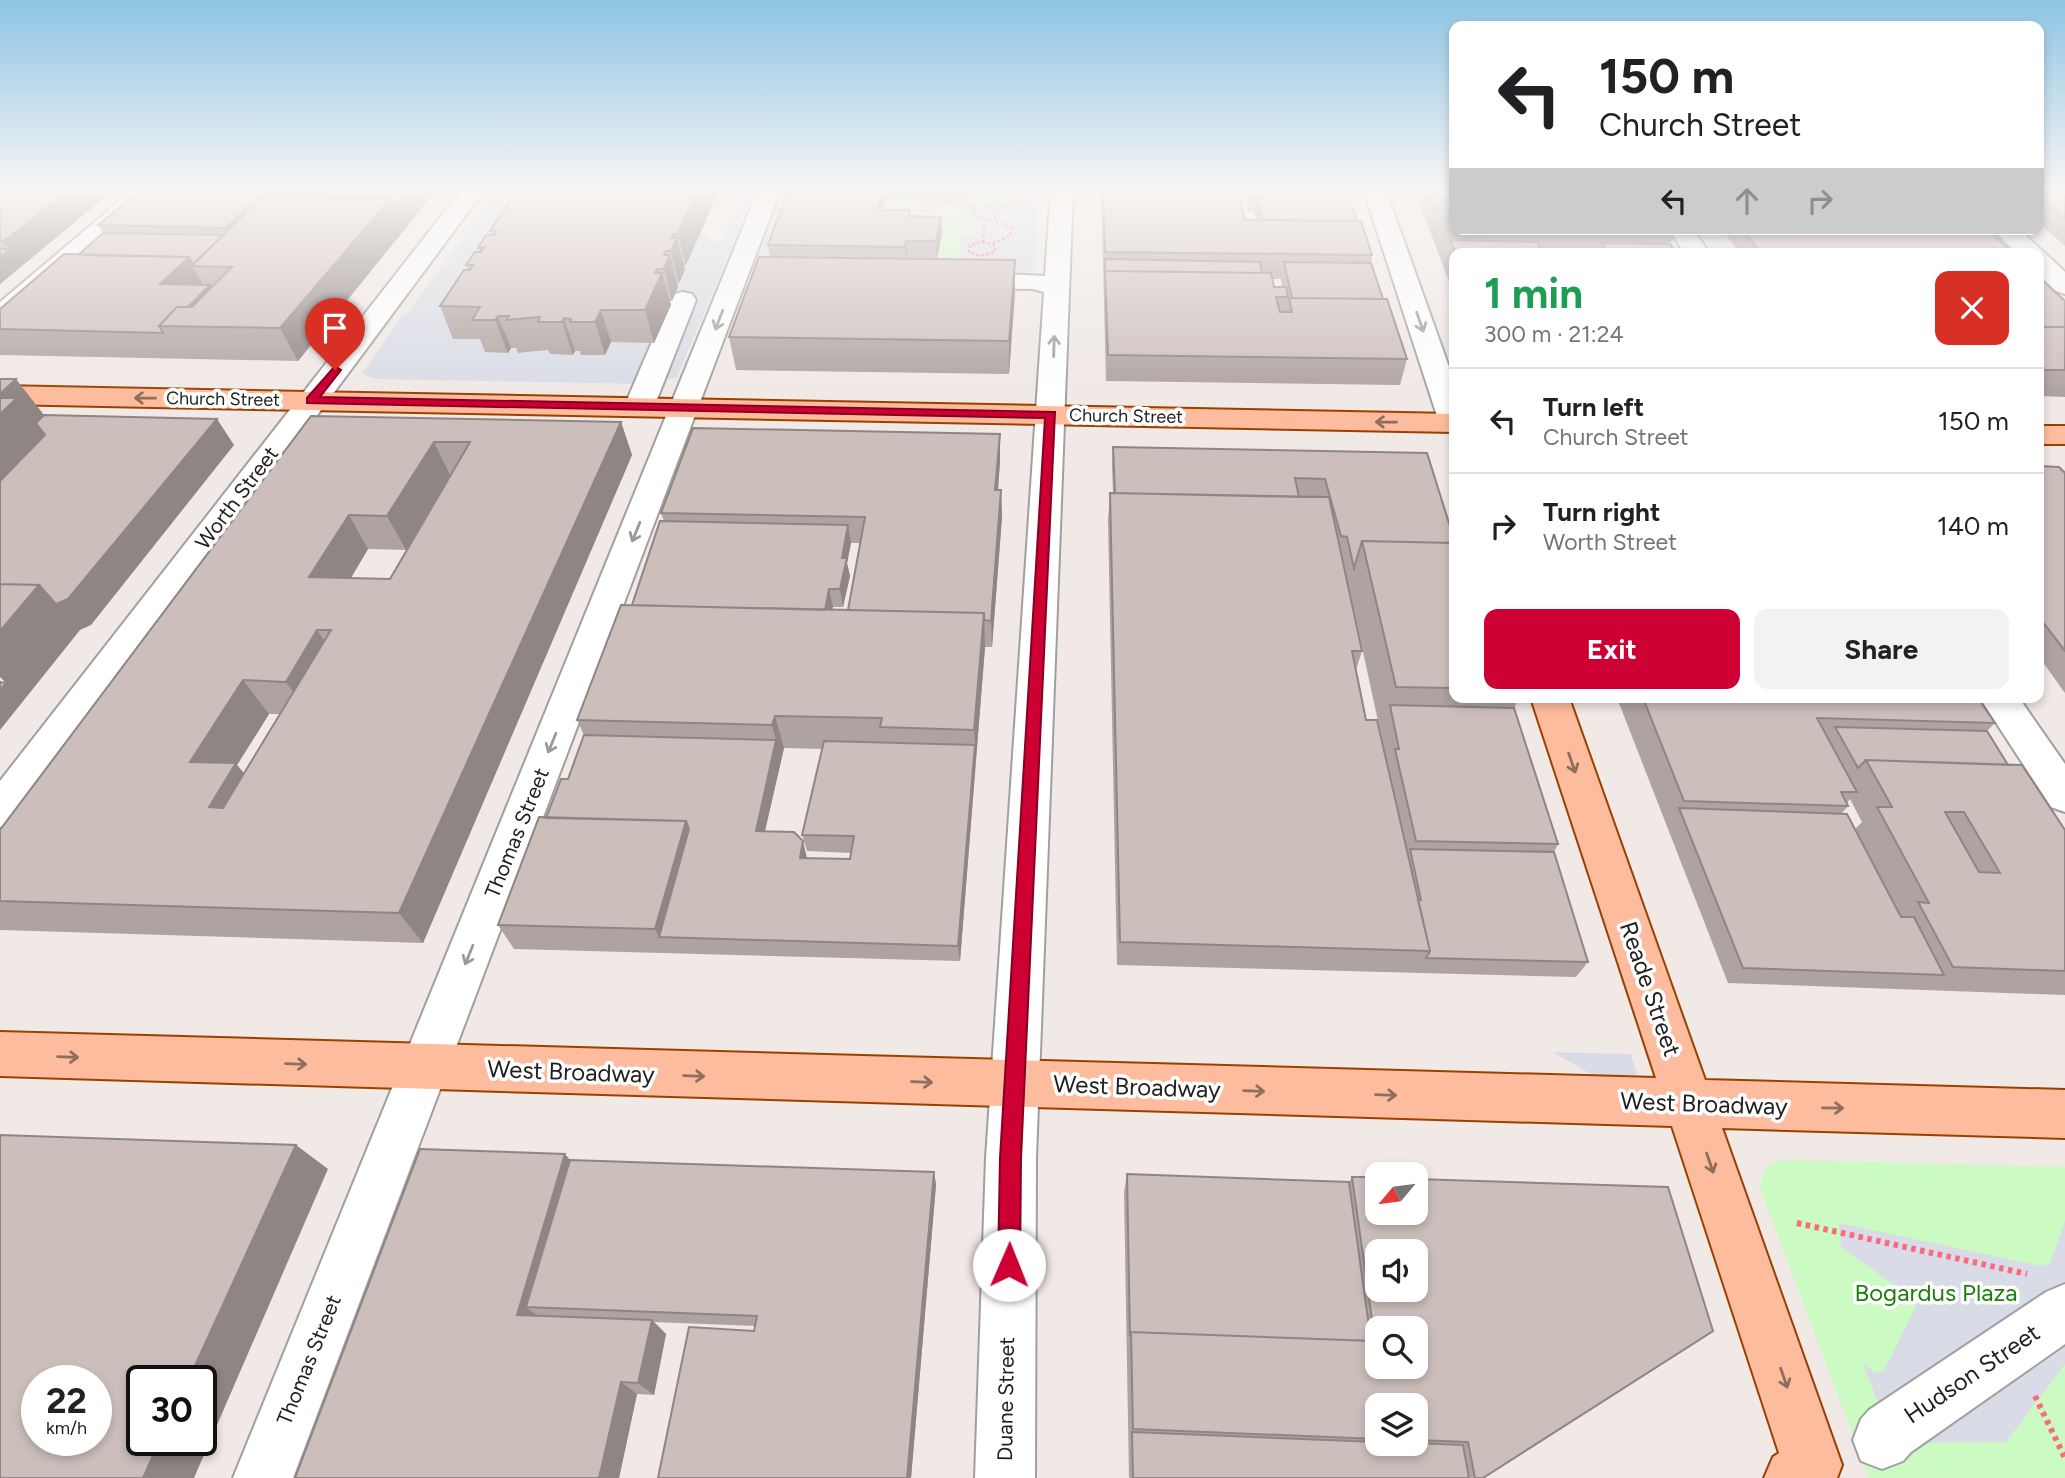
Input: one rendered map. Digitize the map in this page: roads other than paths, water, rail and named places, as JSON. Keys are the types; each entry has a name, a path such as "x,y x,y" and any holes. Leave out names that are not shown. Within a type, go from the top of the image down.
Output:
{"main road":[{"name":"Church Street","path":"0,396 1449,423"},
{"path":"2044,435 2065,435"},
{"name":"Reade Street","path":"1552,703 1690,1105 1808,1474"},
{"name":"West Broadway","path":"0,1054 424,1069 2065,1114"}],"street":[{"path":"0,316 69,257"},
{"name":"Worth Street","path":"0,811 422,257"},
{"name":"Thomas Street","path":"262,1478 684,408 746,279 752,257"},
{"name":"Duane Street","path":"1005,1478 1015,1084 1058,257"},
{"path":"1397,257 1449,408"},
{"path":"2044,266 2065,286"},
{"path":"931,279 1035,281 1056,288"},
{"path":"639,407 683,300"},
{"path":"2002,703 2065,796"},
{"name":"Hudson Street","path":"1882,1440 1890,1431 2065,1311"}],"park label":[{"name":"Bogardus Plaza","path":"1936,1293"}]}
